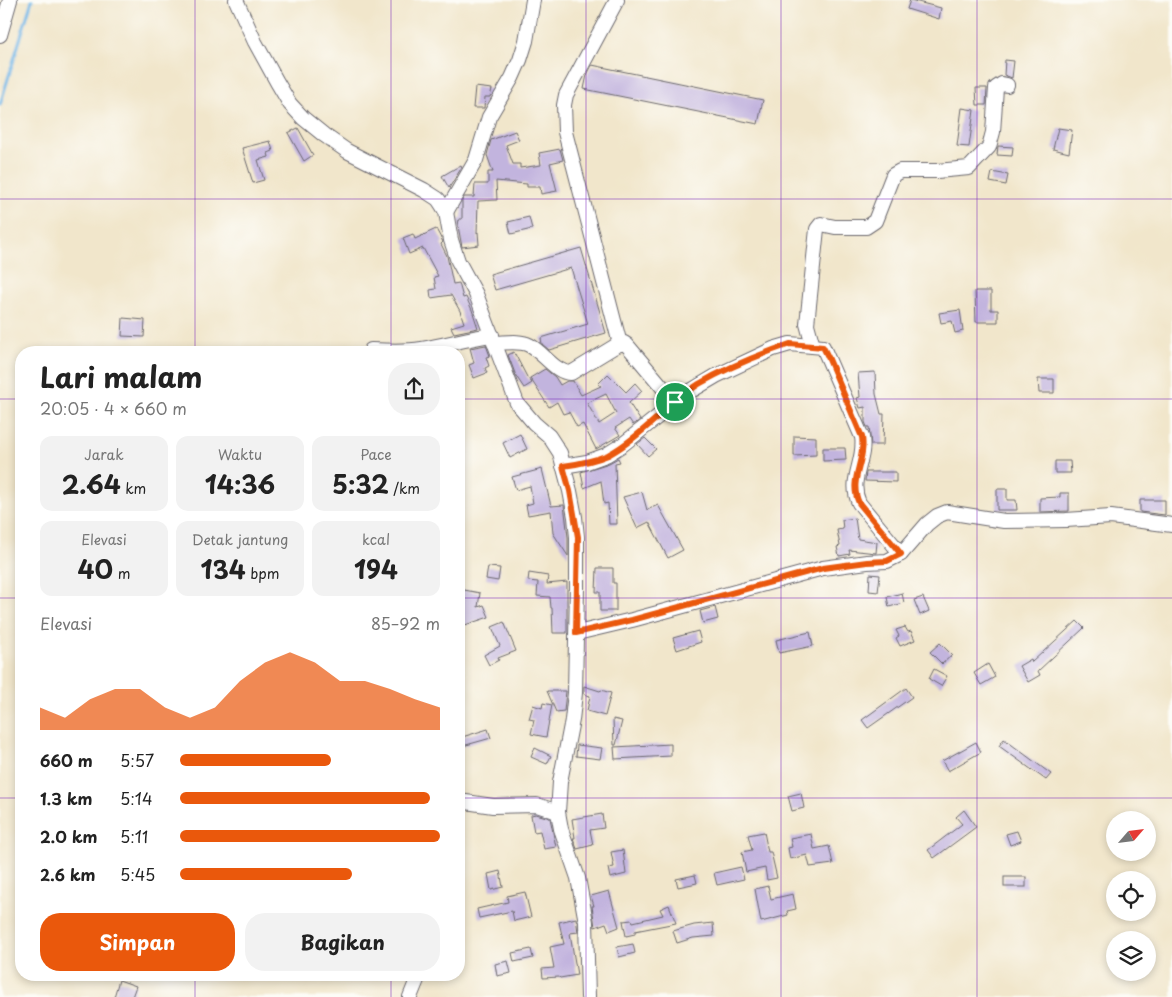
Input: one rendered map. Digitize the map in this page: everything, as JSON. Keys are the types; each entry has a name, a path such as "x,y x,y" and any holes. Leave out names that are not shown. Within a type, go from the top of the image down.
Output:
{"street":[{"path":"0,35 10,0"},
{"path":"236,0 255,42 290,104 303,118 347,151 438,199 446,212 451,240 458,261 476,294 517,402 534,424 549,436 560,453 570,491 578,537 575,693 572,720 560,782 558,812 561,829 578,878 586,922 588,997"},
{"path":"446,212 473,164 489,117 512,78 520,60 533,0"},
{"path":"617,0 571,84 564,106 563,118 620,344"},
{"path":"813,346 807,324 817,229 822,224 835,227 866,227 874,221 893,175 900,171 937,171 969,168 989,147 993,132 996,88 1002,84 1007,85"},
{"path":"435,346 470,338 493,339 530,345 566,374 576,372 620,344 627,345 675,402"},
{"path":"563,466 587,462 606,455 622,446 700,384 773,350 790,344 823,347 862,437 864,448 854,484 856,496 859,503 901,554"},
{"path":"576,633 632,620 823,568 887,561 901,554 927,524 937,516 947,512 1004,521 1111,517 1172,525"},
{"path":"465,802 493,806 536,805 558,812"},
{"path":"410,997 417,981"}],"building":[{"path":"910,0 941,8 939,19 907,9"},
{"path":"1005,60 1014,61 1012,78 1004,75"},
{"path":"592,65 763,100 758,124 584,89 587,75"},
{"path":"475,87 492,89 490,97 485,97 484,108 473,108"},
{"path":"976,88 987,88 986,105 977,105"},
{"path":"962,108 974,110 969,147 957,146"},
{"path":"298,128 313,155 304,161 288,133"},
{"path":"1058,128 1072,130 1069,153 1053,149"},
{"path":"515,131 519,140 506,145 513,164 520,164 520,168 541,165 539,153 560,149 563,160 550,163 557,191 541,194 540,187 527,187 527,184 496,181 497,200 478,201 477,233 479,245 462,247 458,226 459,219 462,219 462,201 464,197 474,197 475,184 488,184 488,172 493,172 487,155 491,140"},
{"path":"270,141 273,151 268,153 269,157 258,160 264,180 253,183 242,148"},
{"path":"998,146 1013,147 1012,156 997,155"},
{"path":"461,165 462,167 449,188 442,176"},
{"path":"992,172 1008,175 1006,185 990,182"},
{"path":"529,217 532,229 511,234 508,222"},
{"path":"436,229 443,242 441,244 447,256 453,284 459,283 463,298 466,297 478,328 454,333 451,327 464,323 451,295 431,298 430,290 436,289 434,277 438,276 423,248 409,254 403,238 413,234 415,239"},
{"path":"581,248 606,333 549,350 542,344 541,338 588,324 571,268 495,290 490,274"},
{"path":"975,291 991,291 991,310 998,310 998,322 976,322"},
{"path":"960,310 963,331 955,333 952,321 941,323 939,313"},
{"path":"123,318 145,320 144,337 122,336"},
{"path":"486,345 490,356 486,357 489,366 485,368 487,373 474,378 469,365 474,363 470,348"},
{"path":"514,352 532,383 524,388 516,376 508,355"},
{"path":"545,369 555,377 560,385 567,381 573,381 581,395 601,386 598,384 608,374 626,392 635,383 642,391 629,403 640,420 633,425 629,419 615,428 620,435 596,449 583,424 577,427 569,412 563,414 557,402 549,407 530,378","holes":["606,394 616,413 599,424 587,403"]},
{"path":"875,372 876,394 881,414 884,414 883,445 871,445 869,427 867,427 865,422 865,407 860,408 857,398 860,397 858,373"},
{"path":"1038,379 1054,379 1054,393 1039,393"},
{"path":"520,434 527,449 510,458 503,443"},
{"path":"794,436 816,437 816,455 794,456"},
{"path":"645,438 656,449 648,456 637,444"},
{"path":"823,448 845,448 846,460 823,461"},
{"path":"618,458 620,462 615,463 617,524 609,524 608,503 604,504 601,481 584,488 581,472"},
{"path":"1055,461 1070,461 1071,473 1055,473"},
{"path":"542,469 551,506 564,505 568,556 553,533 551,511 528,515 526,505 533,503 530,486 516,490 512,477"},
{"path":"866,472 896,472 896,482 865,481"},
{"path":"997,489 1007,489 1007,500 1016,500 1017,510 997,510"},
{"path":"642,492 647,510 658,505 683,550 668,558 649,522 637,528 623,497"},
{"path":"1060,493 1069,493 1069,511 1040,512 1040,498 1060,497"},
{"path":"1140,500 1165,500 1165,515 1140,512"},
{"path":"855,518 858,539 877,542 876,553 849,550 850,554 839,556 837,547 840,546 837,530 843,529 842,520"},
{"path":"488,567 500,568 498,581 486,579"},
{"path":"597,568 613,568 613,583 616,583 616,611 600,611 600,592 596,592"},
{"path":"529,573 548,576 547,584 567,582 567,633 553,633 550,597 537,596 538,582 528,581"},
{"path":"870,574 880,575 878,592 869,591"},
{"path":"465,590 480,593 478,607 484,605 489,617 465,625"},
{"path":"902,593 904,603 889,607 887,597"},
{"path":"923,597 929,611 920,615 914,600"},
{"path":"715,607 718,619 703,623 700,611"},
{"path":"1077,621 1084,628 1038,671 1040,675 1028,682 1019,666 1031,659 1032,662"},
{"path":"504,622 516,651 498,658 499,660 489,665 484,655 500,646 492,627"},
{"path":"905,627 908,632 911,631 915,640 900,646 896,638 899,636 896,630"},
{"path":"698,631 701,642 677,650 673,638"},
{"path":"810,632 813,646 779,653 776,640"},
{"path":"940,643 952,655 942,664 930,652"},
{"path":"988,664 995,677 981,685 974,673"},
{"path":"934,669 947,676 941,686 929,679"},
{"path":"584,686 611,693 605,716 587,711 590,696 584,694"},
{"path":"906,688 912,697 868,728 862,720"},
{"path":"547,691 566,691 564,711 556,712"},
{"path":"543,703 552,705 546,737 531,734 534,720 529,719 533,705 542,708"},
{"path":"613,719 622,721 616,745 614,745"},
{"path":"488,729 491,738 465,745 465,736"},
{"path":"1004,739 1051,774 1046,780 999,746"},
{"path":"976,742 981,752 948,771 942,761"},
{"path":"671,744 671,756 615,759 614,747"},
{"path":"577,745 602,748 600,759 576,756"},
{"path":"535,748 551,756 547,764 531,757"},
{"path":"801,793 804,808 792,811 788,796"},
{"path":"964,810 976,827 934,858 928,850 962,824 956,817"},
{"path":"536,814 550,818 556,847 544,849 540,831 534,832 531,815"},
{"path":"602,814 604,828 590,830 593,845 577,849 573,838 575,838 572,819"},
{"path":"1017,831 1021,841 1010,845 1006,834"},
{"path":"764,832 768,852 771,852 777,878 767,880 765,868 746,872 742,852 752,850 748,835"},
{"path":"811,834 814,849 829,846 833,864 810,867 807,855 790,859 788,848 792,847 790,838"},
{"path":"623,850 626,874 610,878 608,868 614,867 611,852"},
{"path":"741,867 744,879 717,885 714,873"},
{"path":"500,871 503,887 491,890 488,874"},
{"path":"695,875 697,883 678,887 676,879"},
{"path":"1004,877 1026,877 1026,887 1004,887"},
{"path":"768,886 771,899 793,894 796,909 787,911 788,915 761,922 755,889"},
{"path":"609,891 619,927 609,931 606,923 595,927 592,906 594,906 591,896"},
{"path":"525,892 531,917 514,921 512,911 479,918 477,909 508,902 507,896"},
{"path":"669,905 676,923 635,931 635,934 626,936 623,921 632,920 633,922 663,915 660,909"},
{"path":"576,918 578,932 570,933 577,975 543,978 542,969 554,968 550,947 564,944 559,922"},
{"path":"713,923 714,936 693,938 677,943 673,931 694,925"},
{"path":"633,944 635,953 619,957 617,947"},
{"path":"531,949 533,958 514,962 512,953"},
{"path":"508,961 511,973 497,976 495,964"},
{"path":"119,981 136,986 132,997 114,997"}],"waterway":[{"path":"0,105 32,0"}],"route":[{"path":"790,344 823,347 862,437 864,448 854,484 856,496 859,503 901,554 887,561 823,568 632,620 576,633 578,537 570,491 563,466 587,462 606,455 622,446 675,402 700,384 773,350 790,344"}]}
